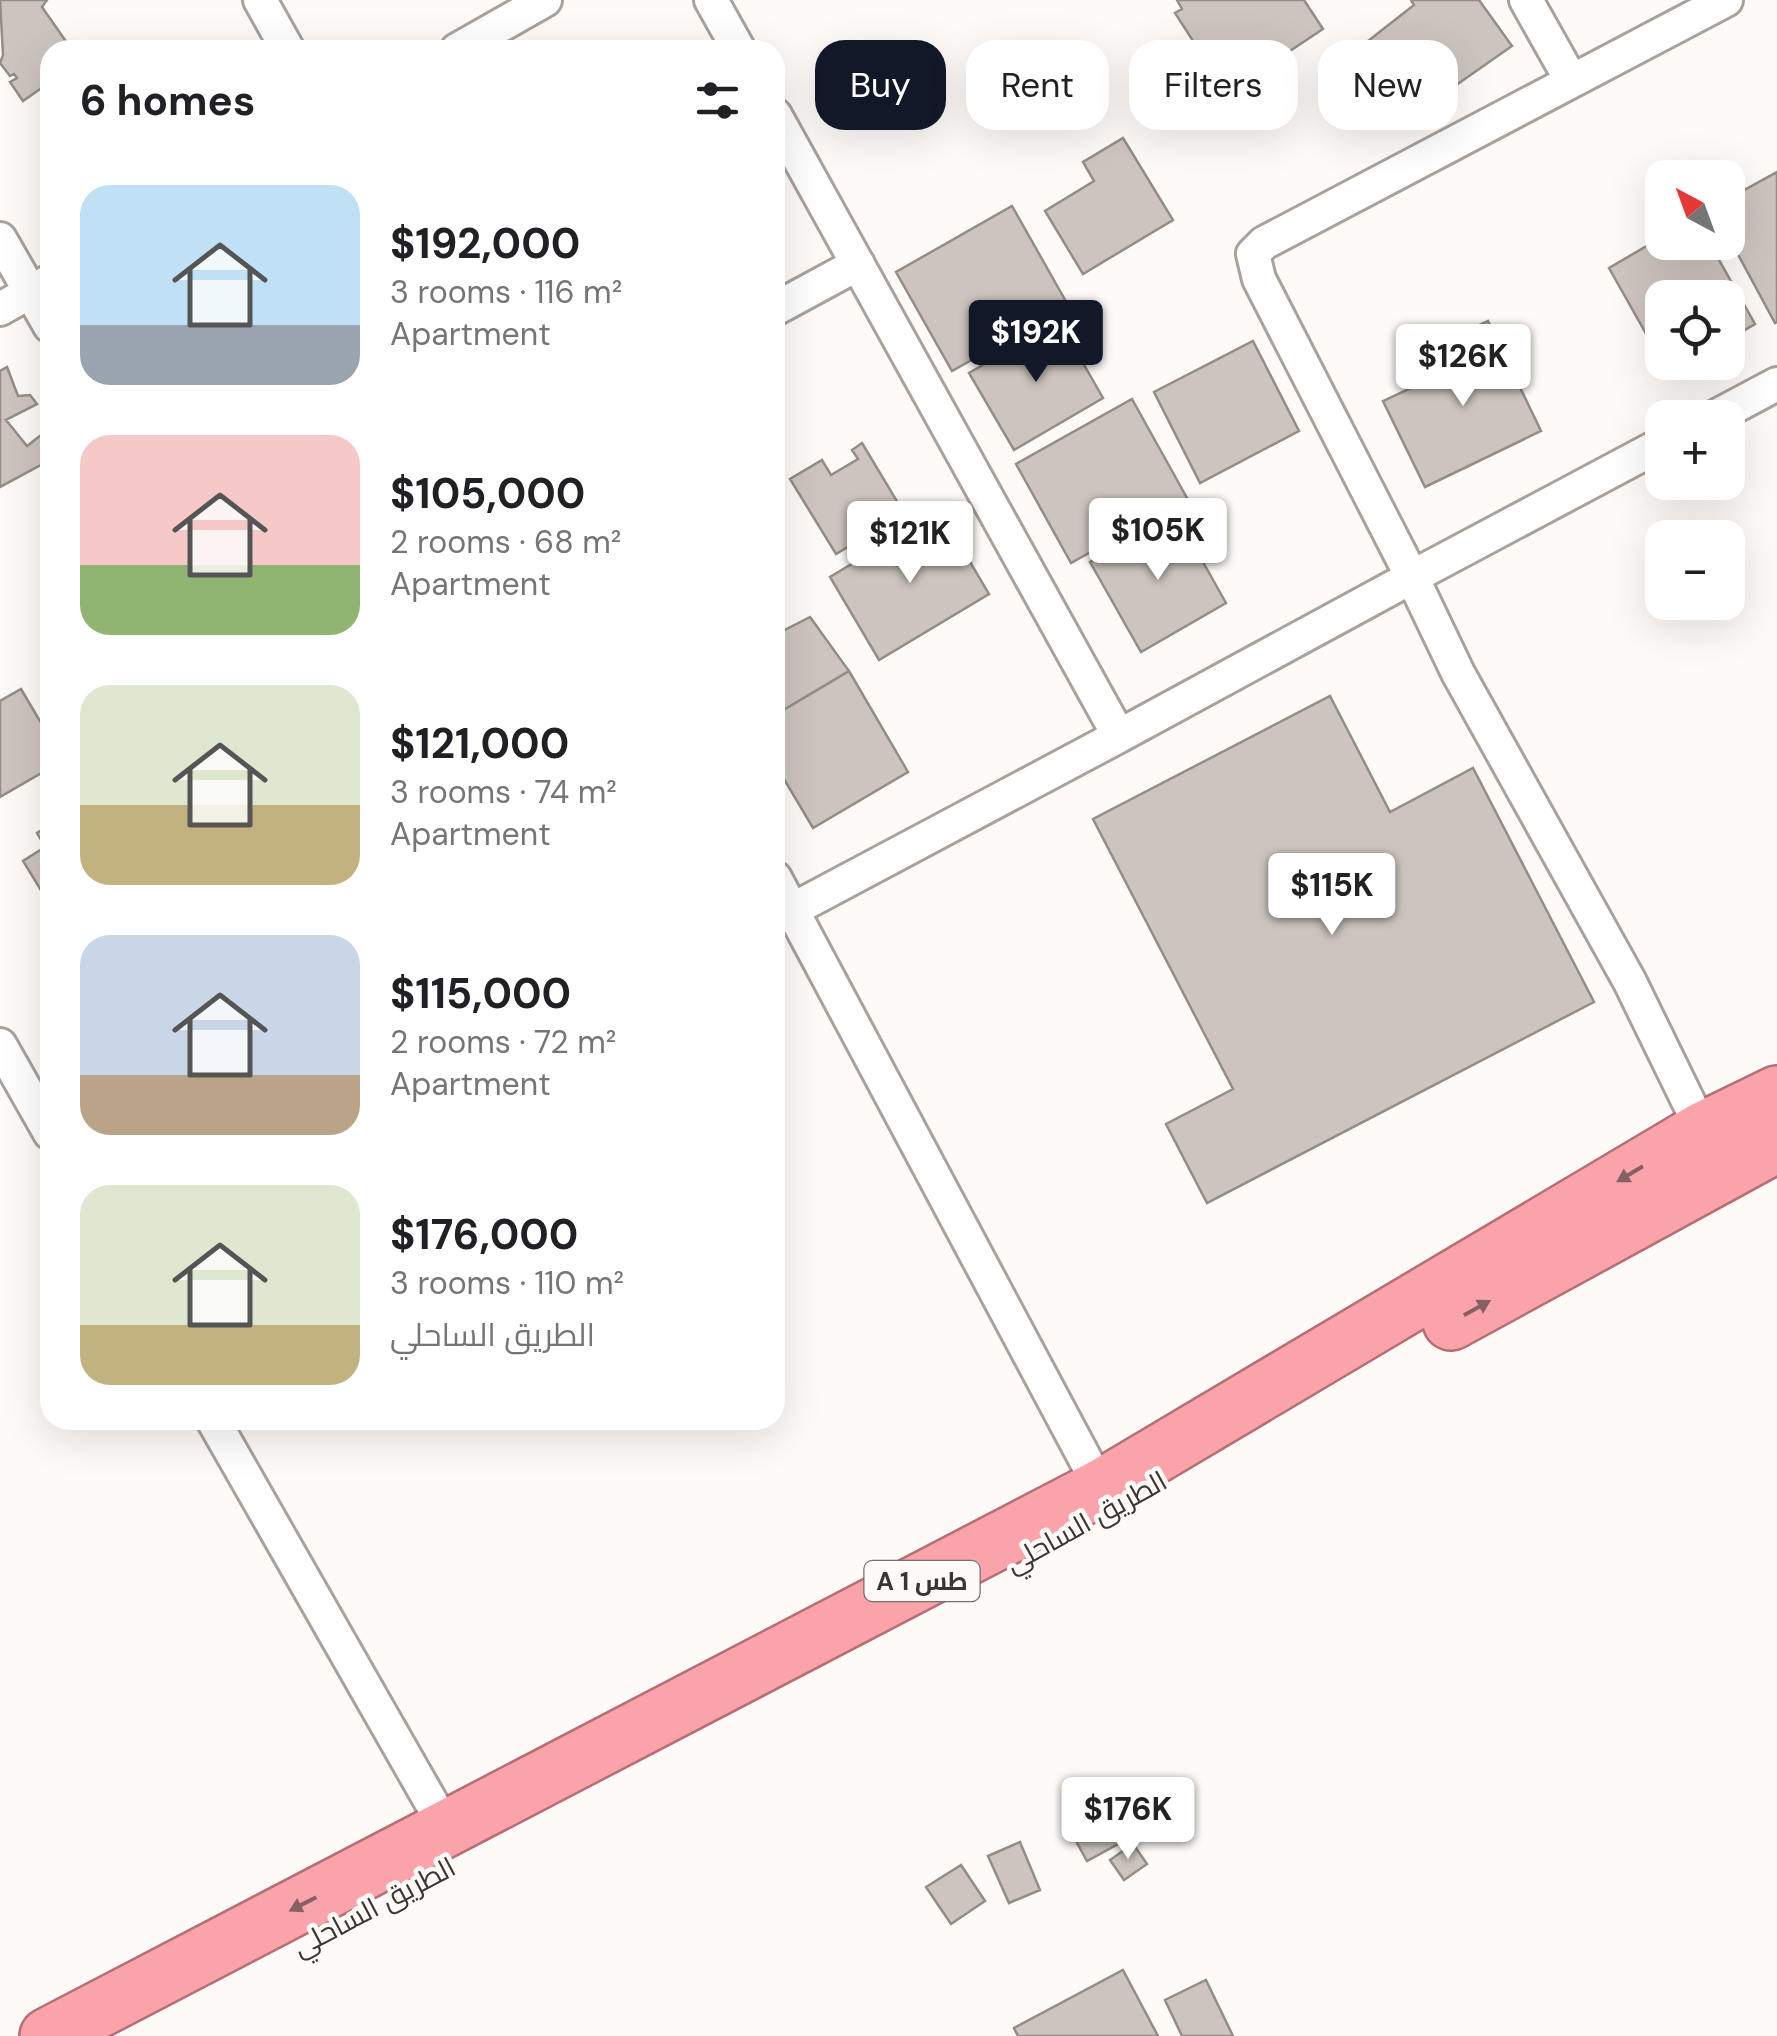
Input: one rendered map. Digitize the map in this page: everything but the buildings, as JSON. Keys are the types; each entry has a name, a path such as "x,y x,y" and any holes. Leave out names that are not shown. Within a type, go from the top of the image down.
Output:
{"highway":[{"name":"A 1 طس","path":"1712,1151 1777,1094"},
{"name":"الطريق الساحلي","path":"128,2036 1106,1498 1712,1151 1777,1144"},
{"name":"A 1 طس","path":"48,2036 1106,1498"}],"street":[{"path":"260,0 282,40"},
{"path":"474,40 545,0"},
{"path":"711,0 733,40"},
{"path":"1526,0 1571,80"},
{"path":"1712,1151 1630,982 1458,673 1259,279 1252,254 1264,244 1726,0"},
{"path":"785,133 1119,736"},
{"path":"0,239 40,286"},
{"path":"785,304 858,264"},
{"path":"0,310 40,288"},
{"path":"1745,401 1777,384"},
{"path":"785,914 1645,453"},
{"path":"785,917 1106,1498"},
{"path":"0,1045 9,1081 40,1121"},
{"path":"219,1430 447,1830"}]}
